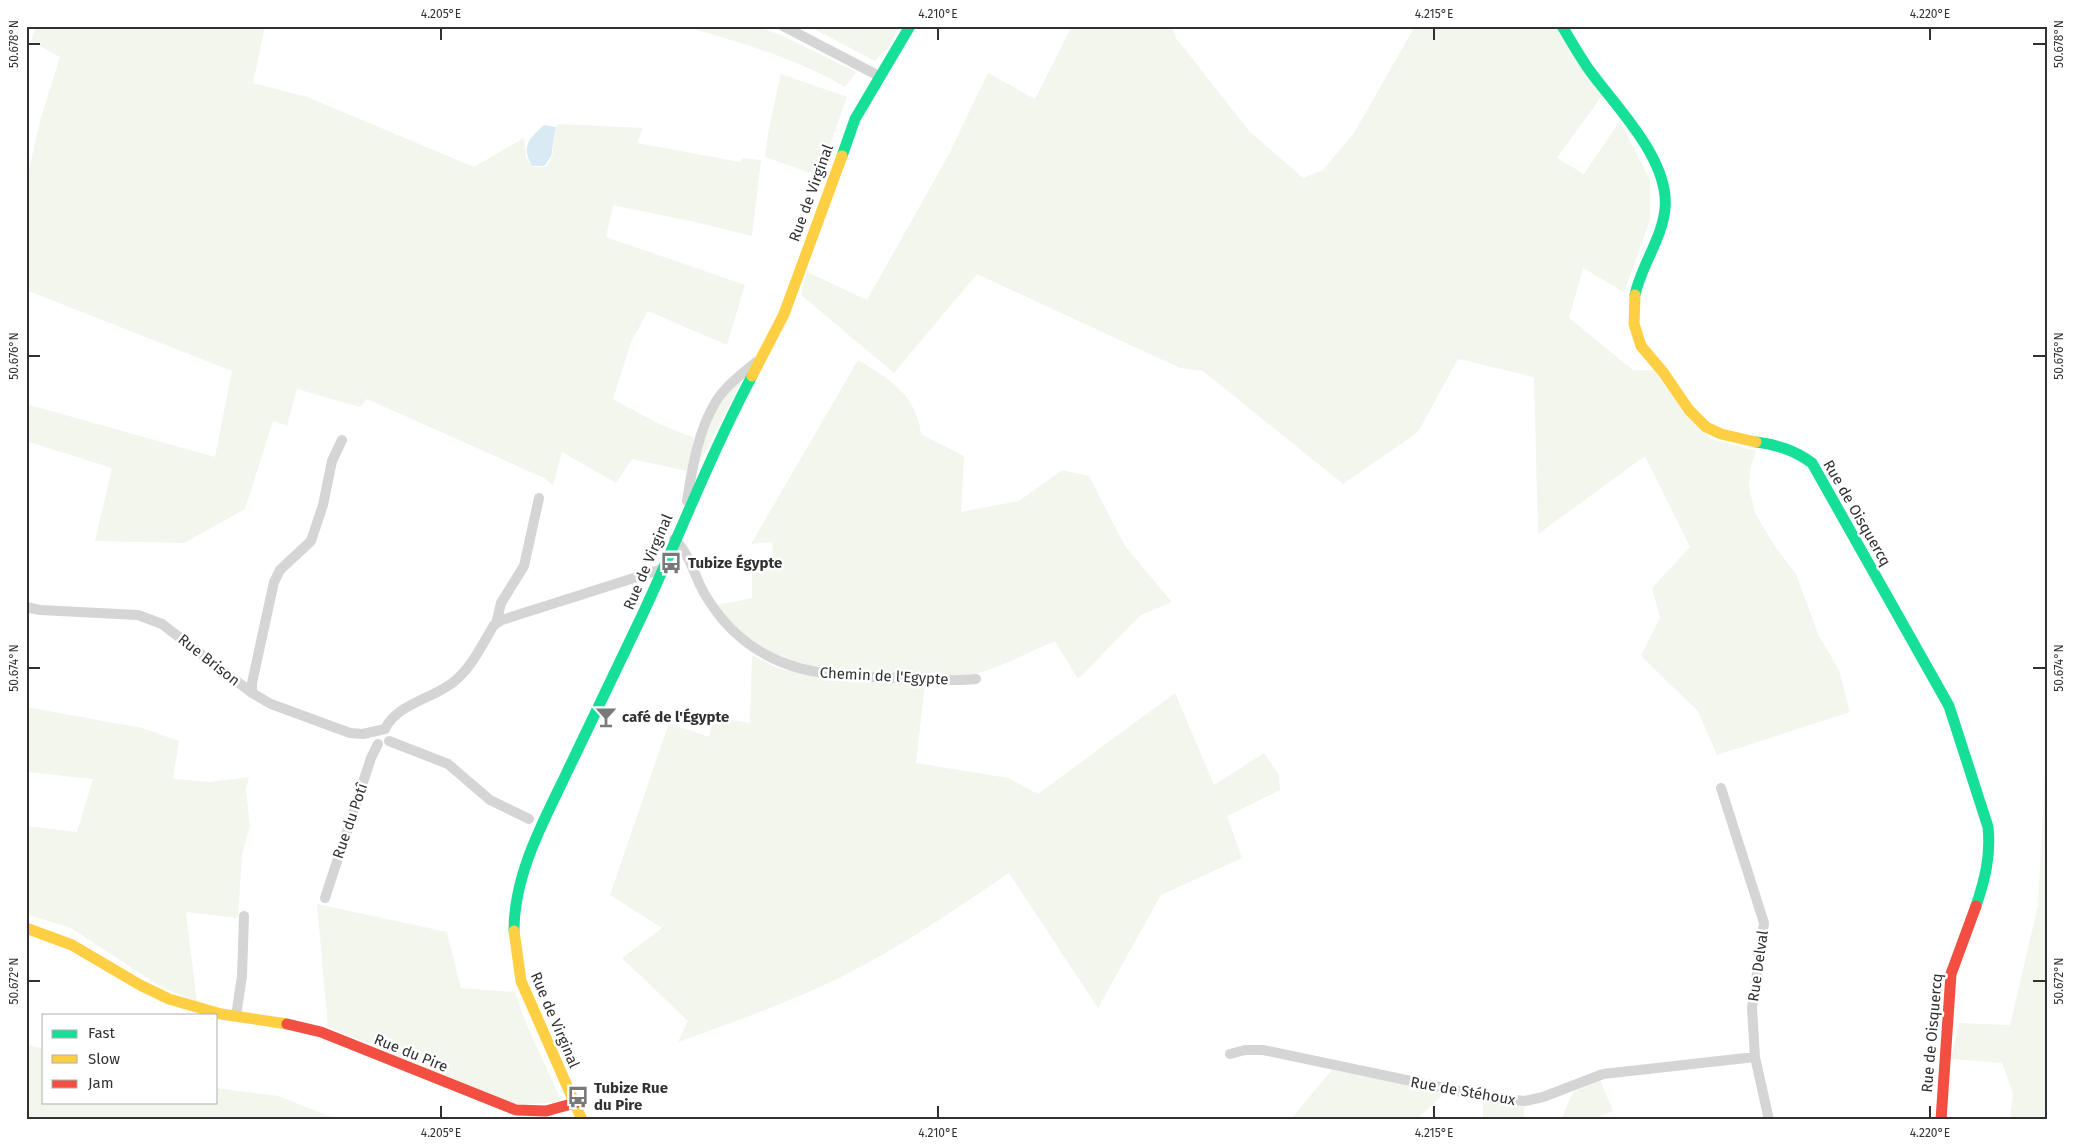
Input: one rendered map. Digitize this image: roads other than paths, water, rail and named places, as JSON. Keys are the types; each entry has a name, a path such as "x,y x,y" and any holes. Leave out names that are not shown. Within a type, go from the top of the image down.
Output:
{"street":[{"path":"783,26 879,76"},
{"name":"Rue de Virginal","path":"582,1120 521,981 514,948 514,910 519,883 531,849 662,569 723,432 784,314 844,146 879,76 910,26"},
{"name":"Rue de Oisquercq","path":"1562,26 1588,69 1638,133 1651,156 1665,200 1663,218 1635,290 1633,306 1636,333 1642,346 1693,416 1706,427 1740,442 1791,448 1803,454 1812,464 1934,679 1956,723 1988,827 1990,858 1982,892 1951,974 1941,1120"},
{"path":"686,514 704,425 714,403 736,378 764,355"},
{"path":"252,693 253,675 274,582 280,570 311,542 323,505 332,461 342,440"},
{"path":"496,624 501,602 524,566 539,498"},
{"name":"Chemin de l'Egypte","path":"674,539 681,547 701,588 723,620 749,644 785,666 804,671 853,677 976,679"},
{"path":"381,731 389,734 389,741 385,745 378,744 375,738 381,731 392,719 456,680 496,624 502,620 662,569"},
{"name":"Rue Brison","path":"26,607 40,610 151,618 162,624 252,693 271,704 350,733 360,734 381,731"},
{"path":"389,741 448,764 490,800 529,819"},
{"name":"Rue du Potî","path":"325,898 371,758 378,744"},
{"name":"Rue Delval","path":"1720,788 1764,923 1752,1008 1755,1057 1770,1120"},
{"path":"236,1016 242,976 244,916"},
{"name":"Rue du Pire","path":"26,928 72,945 140,985 169,999 236,1016 276,1021 321,1032 516,1110 539,1112 556,1110 575,1103"},
{"name":"Rue de Stéhoux","path":"1230,1054 1245,1050 1263,1050 1410,1081 1521,1101 1543,1097 1603,1074 1755,1057"}],"place":[{"name":"Tubize Égypte","path":"671,563"},
{"name":"café de l'Égypte","path":"606,717"},
{"name":"Tubize Rue du Pire","path":"578,1097"}]}
